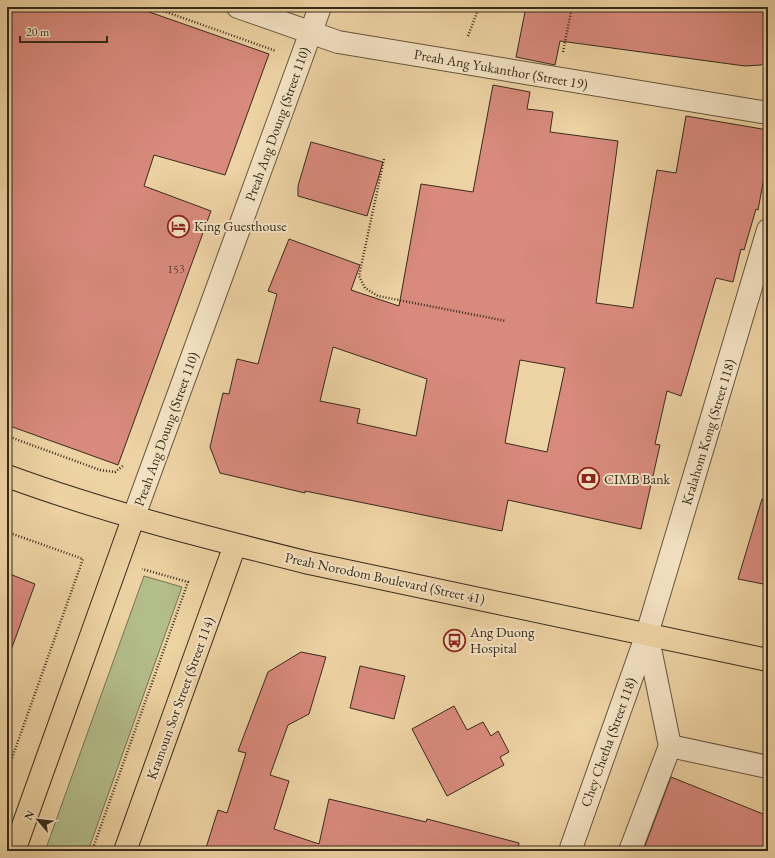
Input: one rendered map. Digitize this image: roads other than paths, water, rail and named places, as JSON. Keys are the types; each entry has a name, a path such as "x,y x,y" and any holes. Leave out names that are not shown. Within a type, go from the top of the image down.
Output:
{"main road":[{"name":"Preah Norodom Boulevard (Street 41)","path":"7,476 134,516 235,545 309,563 768,660"},
{"name":"Preah Ang Doung (Street 110)","path":"14,851 134,516"},
{"name":"Kramoun Sor Street (Street 114)","path":"125,851 235,545"}],"street":[{"name":"Preah Ang Yukanthor (Street 19)","path":"238,7 338,42 768,113"},
{"name":"Preah Ang Doung (Street 110)","path":"134,516 320,7"},
{"name":"Kralahom Kong (Street 118)","path":"647,634 768,230"},
{"path":"630,851 670,746 647,634"},
{"name":"Chey Chetha (Street 118)","path":"570,851 647,634"},
{"path":"670,746 768,767"}],"place":[{"name":"King Guesthouse","path":"179,226"},
{"name":"CIMB Bank","path":"588,479"},
{"name":"Ang Duong Hospital","path":"455,640"}]}
